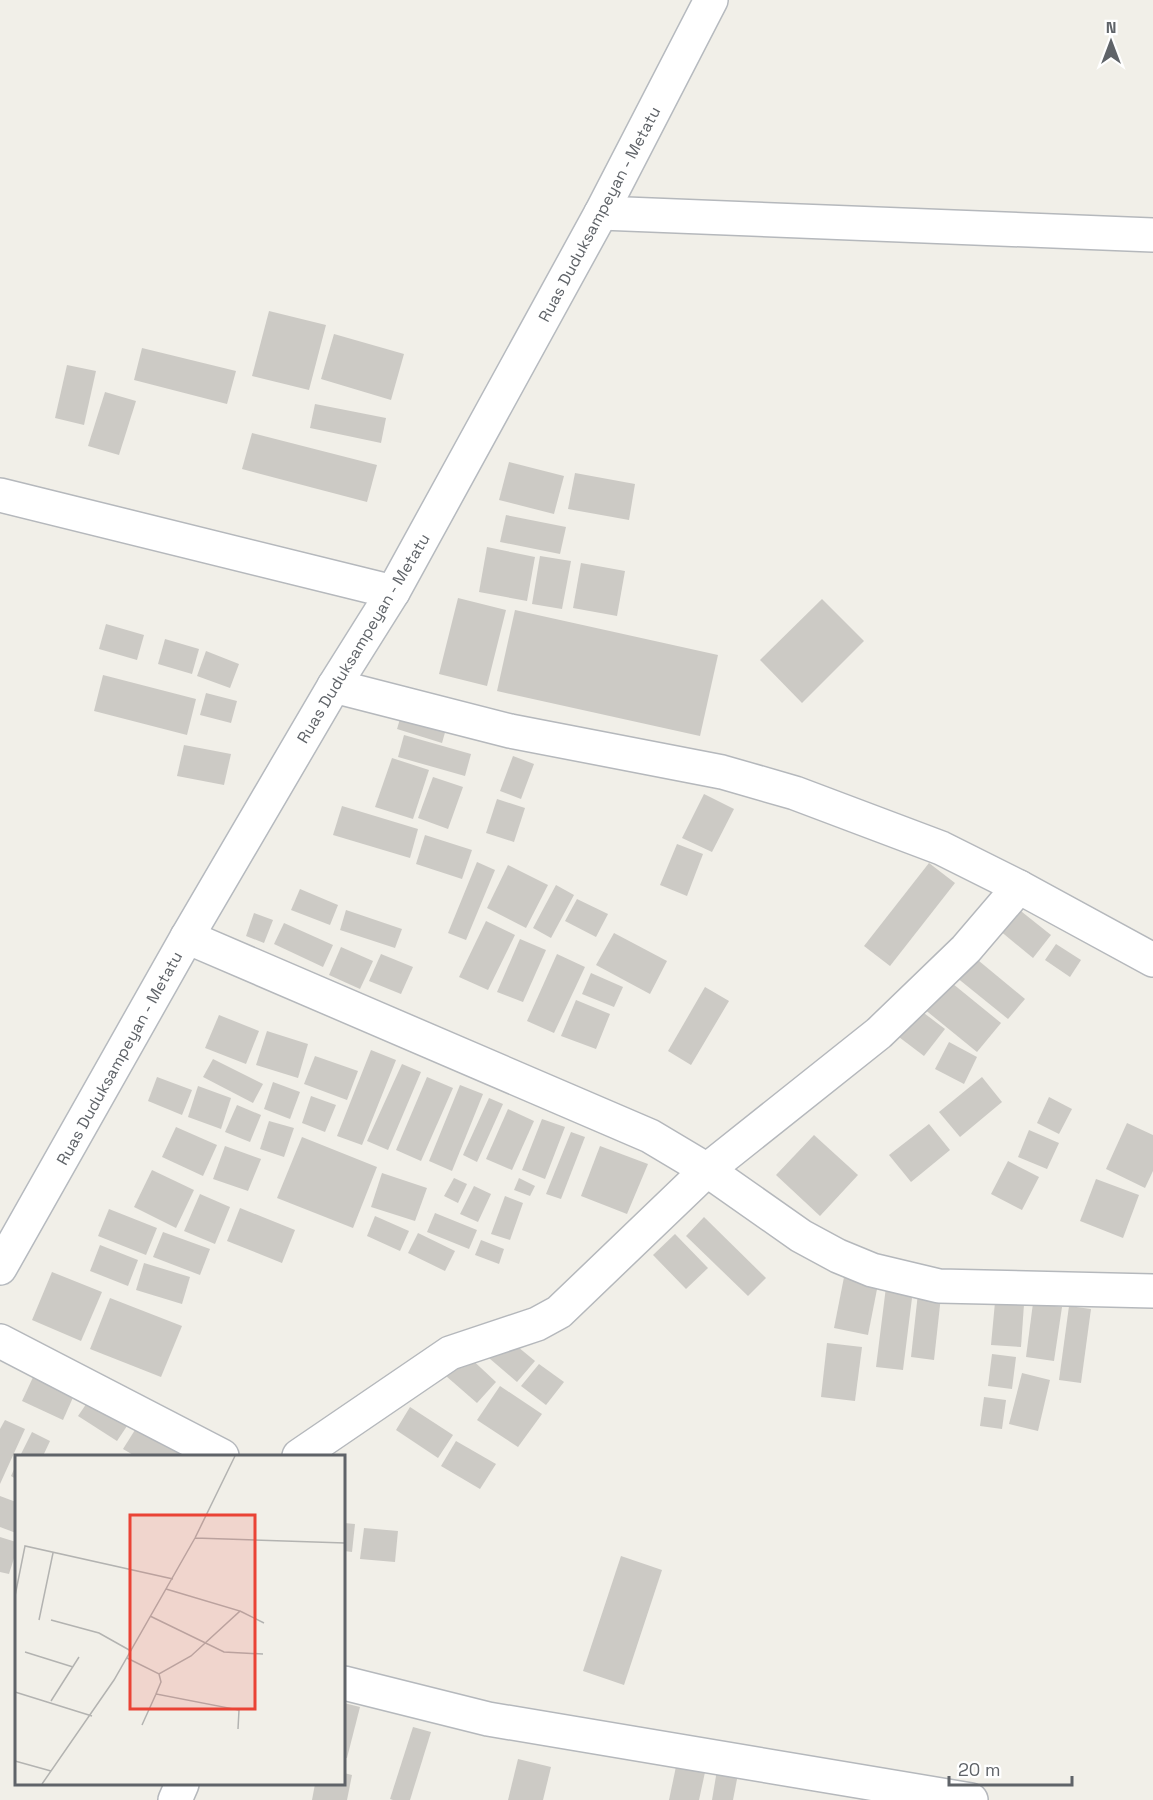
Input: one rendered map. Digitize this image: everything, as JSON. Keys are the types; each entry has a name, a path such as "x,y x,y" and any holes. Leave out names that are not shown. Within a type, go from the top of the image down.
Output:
{"street":[{"name":"Ruas Duduksampeyan - Metatu","path":"2,1261 334,686 393,592 601,213 711,0"},
{"path":"601,213 1153,235"},
{"path":"0,495 393,592"},
{"path":"334,686 510,730 722,772 795,793 941,848 1019,887 1153,960"},
{"path":"300,1455 450,1353 537,1324 559,1312 707,1170 879,1034 966,949 1019,887"},
{"path":"187,938 650,1136 707,1170 801,1236 838,1256 872,1269 939,1286 1153,1291"},
{"path":"0,1341 220,1455"},
{"path":"345,1683 488,1719 971,1800"},
{"path":"175,1800 182,1785"}],"building":[{"path":"269,311 326,325 309,390 252,376"},
{"path":"334,334 404,354 391,400 321,379"},
{"path":"142,348 236,371 227,404 134,380"},
{"path":"67,365 96,371 84,425 55,418"},
{"path":"105,392 136,401 119,455 88,446"},
{"path":"315,404 386,418 381,443 310,428"},
{"path":"252,433 377,465 367,502 242,469"},
{"path":"509,462 564,476 554,514 499,500"},
{"path":"575,473 635,484 629,520 568,509"},
{"path":"506,515 566,527 560,554 500,542"},
{"path":"487,547 535,557 527,601 479,592"},
{"path":"540,556 571,561 562,609 532,604"},
{"path":"581,563 625,571 617,616 573,608"},
{"path":"458,598 506,610 487,686 439,674"},
{"path":"822,599 864,641 802,703 760,660"},
{"path":"515,610 718,655 700,736 497,691"},
{"path":"106,624 144,635 137,660 99,649"},
{"path":"165,639 199,649 192,674 158,664"},
{"path":"206,651 239,664 230,688 197,676"},
{"path":"103,675 196,699 187,735 94,711"},
{"path":"206,693 237,701 231,723 200,715"},
{"path":"403,709 448,722 442,743 397,729"},
{"path":"404,735 471,754 465,776 398,757"},
{"path":"184,745 231,754 224,785 177,776"},
{"path":"513,756 534,764 521,799 500,791"},
{"path":"392,758 429,770 413,819 375,807"},
{"path":"433,777 463,787 448,829 418,818"},
{"path":"704,794 734,809 712,852 682,838"},
{"path":"497,799 525,808 514,842 486,833"},
{"path":"342,806 418,829 410,858 333,835"},
{"path":"425,835 472,850 462,879 416,864"},
{"path":"677,844 703,854 687,896 660,885"},
{"path":"477,862 495,870 466,940 448,933"},
{"path":"929,863 955,883 890,966 864,946"},
{"path":"508,865 548,885 526,928 487,908"},
{"path":"556,885 574,895 551,938 533,928"},
{"path":"300,889 338,905 330,925 291,910"},
{"path":"577,899 608,914 596,937 565,921"},
{"path":"1017,908 1051,935 1033,958 999,930"},
{"path":"346,910 402,929 395,948 340,930"},
{"path":"254,913 273,920 264,943 246,936"},
{"path":"486,921 515,935 488,990 459,977"},
{"path":"284,923 333,945 323,967 274,944"},
{"path":"614,933 667,961 650,994 596,965"},
{"path":"520,939 546,950 523,1002 497,992"},
{"path":"1056,944 1081,960 1070,977 1045,960"},
{"path":"341,947 373,961 360,989 329,975"},
{"path":"381,954 413,967 401,994 369,981"},
{"path":"557,954 585,967 554,1033 527,1021"},
{"path":"973,956 1025,999 1008,1019 956,977"},
{"path":"591,973 623,987 614,1007 582,994"},
{"path":"942,975 1001,1023 977,1052 918,1004"},
{"path":"705,987 729,1001 691,1065 668,1051"},
{"path":"576,1000 610,1014 596,1049 561,1036"},
{"path":"912,1004 945,1029 924,1056 891,1031"},
{"path":"219,1015 259,1031 246,1064 205,1048"},
{"path":"267,1031 308,1044 298,1078 256,1065"},
{"path":"949,1042 977,1057 964,1084 935,1069"},
{"path":"371,1050 396,1060 362,1145 337,1136"},
{"path":"315,1056 358,1071 347,1100 304,1084"},
{"path":"213,1059 263,1084 253,1103 203,1077"},
{"path":"402,1064 421,1072 388,1150 367,1141"},
{"path":"157,1077 192,1090 182,1115 148,1101"},
{"path":"427,1077 453,1088 421,1161 396,1150"},
{"path":"982,1077 1002,1102 960,1137 939,1112"},
{"path":"273,1082 300,1092 290,1119 264,1109"},
{"path":"460,1085 483,1094 452,1171 429,1161"},
{"path":"198,1086 231,1098 221,1129 188,1117"},
{"path":"311,1096 336,1105 325,1132 302,1123"},
{"path":"1049,1097 1072,1109 1059,1134 1037,1123"},
{"path":"489,1098 503,1104 477,1162 463,1155"},
{"path":"237,1105 261,1115 250,1142 225,1132"},
{"path":"508,1109 534,1121 512,1170 486,1159"},
{"path":"542,1119 565,1127 545,1179 522,1170"},
{"path":"269,1121 294,1128 284,1157 260,1149"},
{"path":"1127,1123 1153,1135 1153,1171 1145,1188 1106,1169"},
{"path":"929,1124 950,1150 911,1182 889,1155"},
{"path":"176,1127 217,1145 203,1176 162,1157"},
{"path":"1029,1130 1059,1143 1047,1169 1018,1157"},
{"path":"571,1132 585,1137 561,1199 546,1194"},
{"path":"814,1135 858,1175 820,1216 776,1175"},
{"path":"302,1137 377,1167 353,1228 277,1198"},
{"path":"225,1146 261,1159 248,1191 213,1179"},
{"path":"600,1146 648,1164 627,1214 581,1196"},
{"path":"1008,1161 1039,1177 1022,1210 991,1194"},
{"path":"152,1170 194,1190 176,1228 134,1207"},
{"path":"382,1173 427,1188 415,1221 371,1207"},
{"path":"454,1178 467,1184 458,1203 444,1196"},
{"path":"519,1178 535,1186 530,1196 514,1190"},
{"path":"1096,1179 1139,1195 1123,1238 1080,1221"},
{"path":"474,1186 491,1194 478,1222 460,1214"},
{"path":"200,1194 230,1207 215,1244 184,1231"},
{"path":"505,1196 523,1203 510,1240 491,1234"},
{"path":"240,1208 295,1230 282,1263 227,1241"},
{"path":"109,1209 157,1228 146,1255 98,1236"},
{"path":"435,1213 477,1230 469,1249 427,1232"},
{"path":"375,1216 409,1231 400,1251 367,1236"},
{"path":"704,1217 766,1278 748,1296 686,1236"},
{"path":"163,1232 210,1249 200,1275 153,1257"},
{"path":"418,1233 455,1251 445,1271 408,1253"},
{"path":"675,1234 708,1268 686,1289 653,1255"},
{"path":"481,1240 504,1249 499,1264 475,1255"},
{"path":"100,1245 138,1260 128,1286 90,1271"},
{"path":"144,1263 190,1277 182,1304 136,1290"},
{"path":"846,1267 880,1274 868,1335 834,1328"},
{"path":"52,1272 102,1292 81,1341 32,1320"},
{"path":"919,1284 942,1287 934,1360 911,1357"},
{"path":"886,1287 913,1290 903,1370 876,1367"},
{"path":"110,1298 182,1326 161,1377 90,1349"},
{"path":"995,1302 1024,1304 1021,1347 991,1345"},
{"path":"1033,1303 1062,1307 1054,1361 1026,1357"},
{"path":"1069,1306 1091,1309 1081,1383 1059,1380"},
{"path":"507,1338 535,1361 517,1382 489,1358"},
{"path":"827,1343 862,1347 855,1401 821,1397"},
{"path":"466,1354 496,1382 477,1403 446,1376"},
{"path":"992,1354 1016,1357 1012,1389 988,1386"},
{"path":"539,1364 564,1382 546,1405 521,1386"},
{"path":"1022,1373 1050,1380 1038,1431 1009,1424"},
{"path":"34,1375 75,1393 63,1420 22,1401"},
{"path":"500,1386 542,1414 518,1447 477,1420"},
{"path":"91,1397 129,1423 117,1441 78,1416"},
{"path":"984,1397 1006,1400 1002,1429 980,1426"},
{"path":"410,1407 453,1435 438,1458 396,1430"},
{"path":"5,1420 25,1429 0,1484 0,1429"},
{"path":"140,1422 192,1455 133,1455 123,1449"},
{"path":"32,1432 50,1441 43,1455 20,1455"},
{"path":"456,1441 496,1464 480,1489 441,1466"},
{"path":"0,1496 15,1502 15,1533 0,1527"},
{"path":"345,1523 355,1524 352,1552 345,1551"},
{"path":"364,1528 398,1531 395,1562 360,1559"},
{"path":"0,1537 15,1542 15,1555 9,1574 0,1572"},
{"path":"621,1556 662,1570 624,1685 583,1671"},
{"path":"345,1703 360,1707 347,1758 345,1758"},
{"path":"413,1727 431,1732 410,1800 393,1800 390,1799"},
{"path":"678,1757 707,1763 699,1800 669,1800"},
{"path":"518,1759 551,1767 543,1800 508,1800"},
{"path":"717,1770 738,1774 733,1800 712,1800"},
{"path":"345,1773 352,1775 347,1800 312,1800 315,1785 345,1785"}]}
